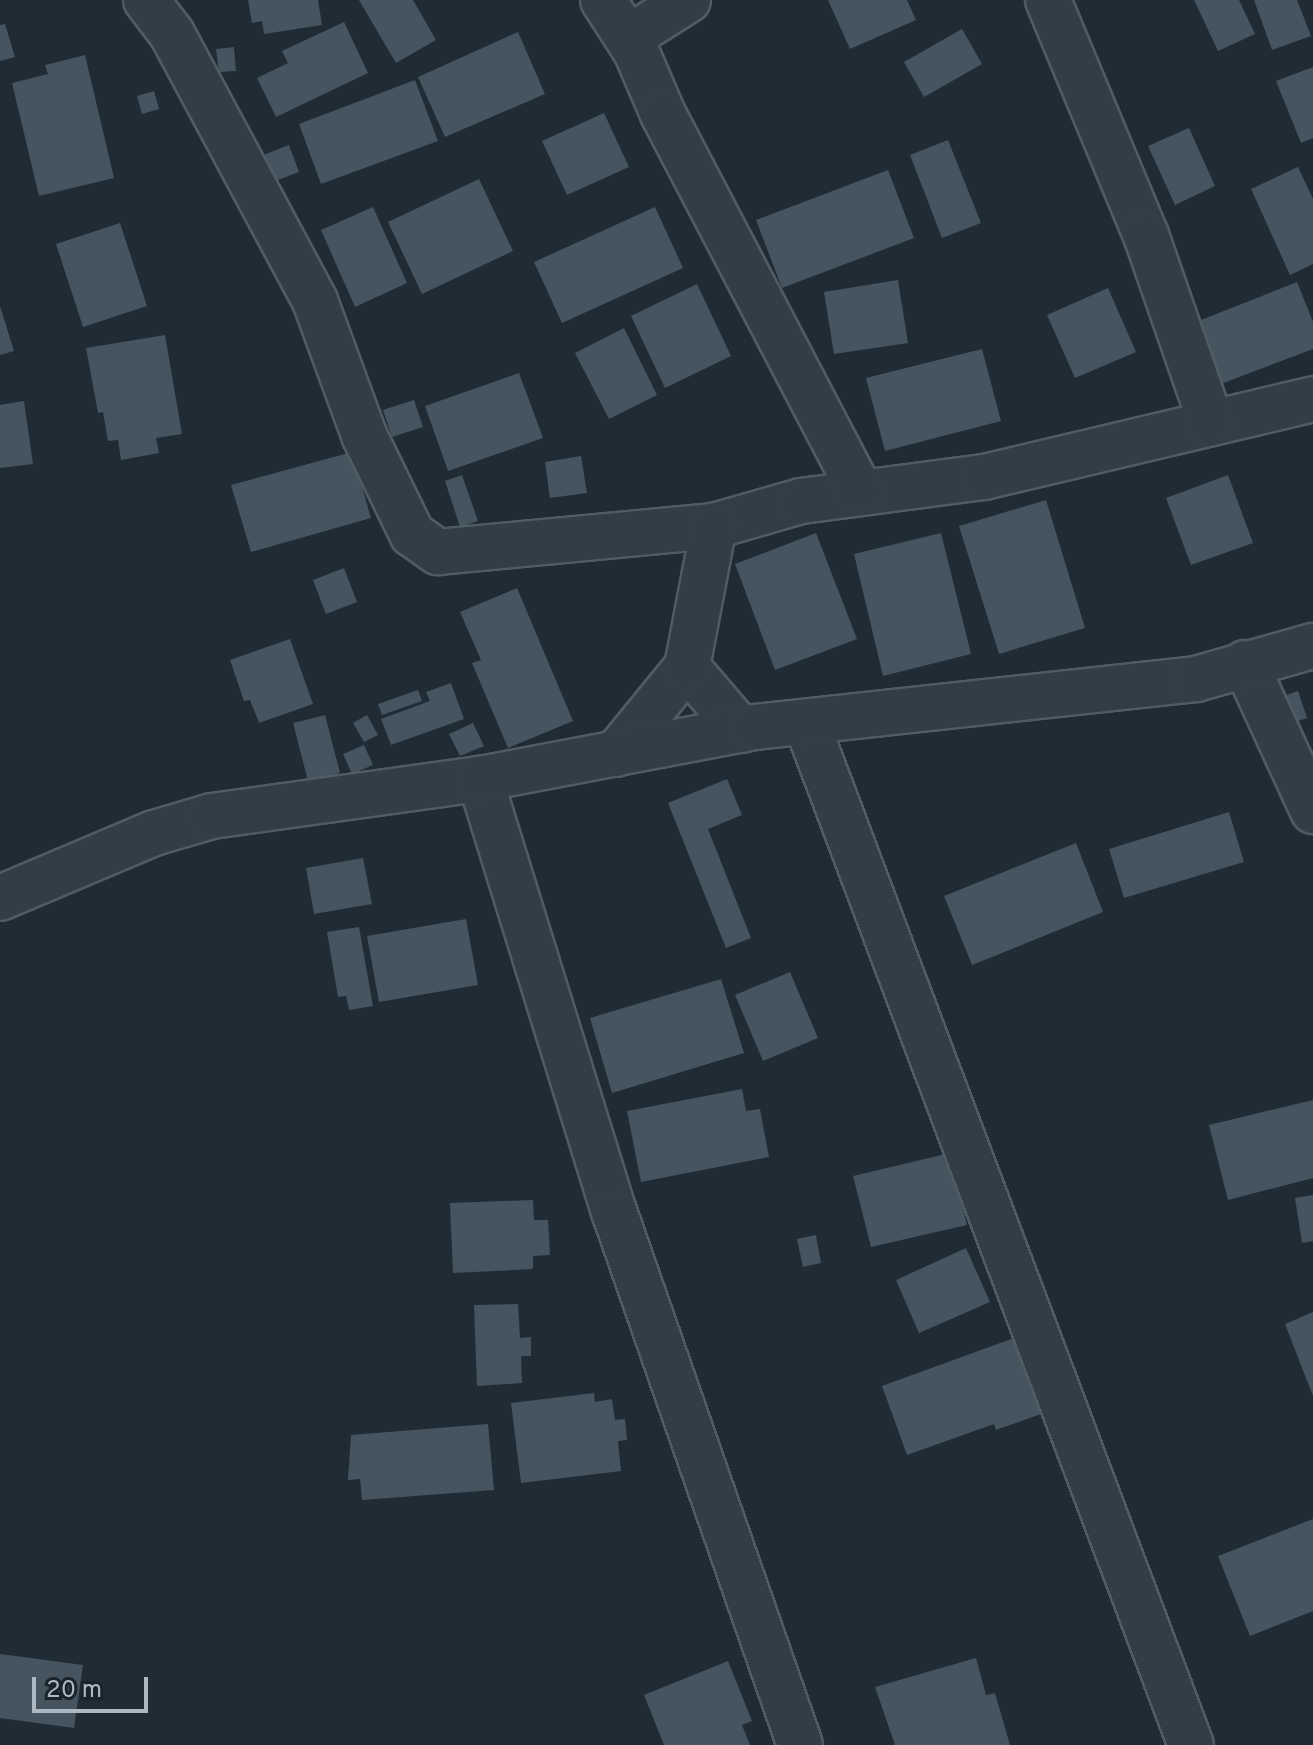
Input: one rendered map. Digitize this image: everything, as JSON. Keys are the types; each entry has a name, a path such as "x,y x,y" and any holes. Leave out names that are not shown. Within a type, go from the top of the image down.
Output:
{"street":[{"path":"146,0 172,34 315,301 364,435 412,534 438,552 714,526 860,491 984,477 1313,399"},
{"path":"603,0 636,51 663,114 860,491"},
{"path":"636,51 636,33 688,0"},
{"path":"1048,0 1146,235 1211,423"},
{"path":"616,754 687,667 714,526"},
{"path":"0,898 154,833 212,816 480,779 741,730 1196,679 1313,646"},
{"path":"1245,663 1313,811"},
{"path":"687,667 741,730"},
{"path":"806,722 1191,1745"},
{"path":"480,779 615,1214 800,1745"}],"building":[{"path":"248,0 318,0 322,25 264,34 262,21 252,23"},
{"path":"359,0 413,0 436,40 396,63"},
{"path":"828,0 907,0 916,20 850,49"},
{"path":"1194,0 1239,0 1255,34 1218,51"},
{"path":"1254,0 1297,0 1311,36 1272,50"},
{"path":"344,22 368,73 276,117 257,78 288,63 282,51"},
{"path":"5,24 15,57 0,61 0,25"},
{"path":"962,29 982,64 924,97 904,62"},
{"path":"518,32 545,94 445,137 418,77"},
{"path":"234,47 236,71 219,72 216,49"},
{"path":"85,55 114,178 39,196 12,83 48,74 45,65"},
{"path":"1313,67 1313,138 1301,143 1276,81"},
{"path":"415,80 438,141 321,184 299,124"},
{"path":"154,91 159,109 142,114 137,96"},
{"path":"604,113 629,167 567,195 542,141"},
{"path":"1189,128 1215,186 1175,205 1148,146"},
{"path":"948,140 981,223 942,238 910,155"},
{"path":"289,145 299,172 267,184 258,157"},
{"path":"1298,167 1313,199 1313,264 1290,275 1251,189"},
{"path":"888,170 914,238 782,288 756,220"},
{"path":"479,179 513,251 422,294 388,222"},
{"path":"373,207 407,283 355,307 321,230"},
{"path":"655,207 683,268 562,323 534,262"},
{"path":"120,223 147,306 83,327 56,244"},
{"path":"898,280 908,343 834,354 824,292"},
{"path":"1297,282 1313,322 1313,349 1221,384 1196,322"},
{"path":"697,284 731,356 665,388 631,316"},
{"path":"1108,288 1136,352 1075,378 1047,315"},
{"path":"0,306 14,351 0,355"},
{"path":"624,328 657,395 609,419 575,353"},
{"path":"165,335 182,434 156,438 159,453 121,460 118,440 108,441 103,412 98,413 86,348"},
{"path":"982,349 1001,421 885,451 866,378"},
{"path":"519,373 543,438 448,471 425,406"},
{"path":"414,400 423,427 392,437 383,410"},
{"path":"24,401 33,464 0,468 0,405"},
{"path":"352,452 371,518 251,552 231,485"},
{"path":"581,456 587,493 550,498 545,462"},
{"path":"462,475 478,521 460,527 445,481"},
{"path":"1228,475 1253,543 1191,565 1166,498"},
{"path":"1046,500 1085,628 999,654 959,526"},
{"path":"816,533 857,639 775,670 735,564"},
{"path":"941,533 971,654 883,676 854,554"},
{"path":"344,568 357,602 326,614 313,580"},
{"path":"517,588 573,721 508,748 472,663 481,660 460,612"},
{"path":"290,639 313,704 259,723 250,700 244,701 230,660"},
{"path":"451,683 464,719 391,745 381,719 430,701 426,692"},
{"path":"418,690 422,701 382,715 378,704"},
{"path":"1298,691 1307,718 1283,726 1275,699"},
{"path":"325,715 340,773 308,781 293,723"},
{"path":"367,715 378,735 364,742 353,723"},
{"path":"473,723 484,746 460,756 449,734"},
{"path":"364,745 373,765 352,774 343,754"},
{"path":"727,779 742,815 708,829 751,938 726,948 668,803"},
{"path":"1229,812 1244,862 1124,898 1109,849"},
{"path":"1076,843 1103,912 972,965 944,896"},
{"path":"363,858 372,904 314,914 306,868"},
{"path":"466,919 478,985 379,1002 367,936"},
{"path":"359,927 373,1006 349,1010 346,996 338,997 327,932"},
{"path":"790,972 818,1038 763,1061 735,995"},
{"path":"721,979 744,1053 612,1093 590,1018"},
{"path":"742,1089 746,1111 760,1109 769,1157 641,1182 627,1111"},
{"path":"1313,1100 1313,1178 1228,1200 1209,1125"},
{"path":"950,1153 967,1225 871,1247 853,1176"},
{"path":"1313,1195 1313,1241 1302,1243 1295,1198"},
{"path":"533,1200 534,1220 548,1220 550,1255 533,1256 533,1269 453,1273 450,1203"},
{"path":"816,1235 821,1263 803,1267 797,1239"},
{"path":"966,1248 990,1302 919,1333 896,1280"},
{"path":"518,1304 520,1338 531,1337 531,1356 521,1356 522,1383 477,1386 474,1305"},
{"path":"1313,1312 1313,1396 1285,1324"},
{"path":"1014,1338 1041,1414 996,1430 994,1424 907,1455 882,1386"},
{"path":"594,1393 595,1402 612,1399 615,1420 625,1419 627,1440 618,1441 621,1471 521,1483 511,1403"},
{"path":"488,1424 494,1490 362,1500 360,1479 348,1480 351,1435"},
{"path":"1313,1519 1313,1611 1250,1636 1218,1556"},
{"path":"0,1654 83,1665 74,1728 0,1718"},
{"path":"976,1658 986,1695 995,1693 1010,1745 895,1745 875,1687"},
{"path":"728,1661 752,1721 742,1725 750,1745 664,1745 644,1695"}]}
